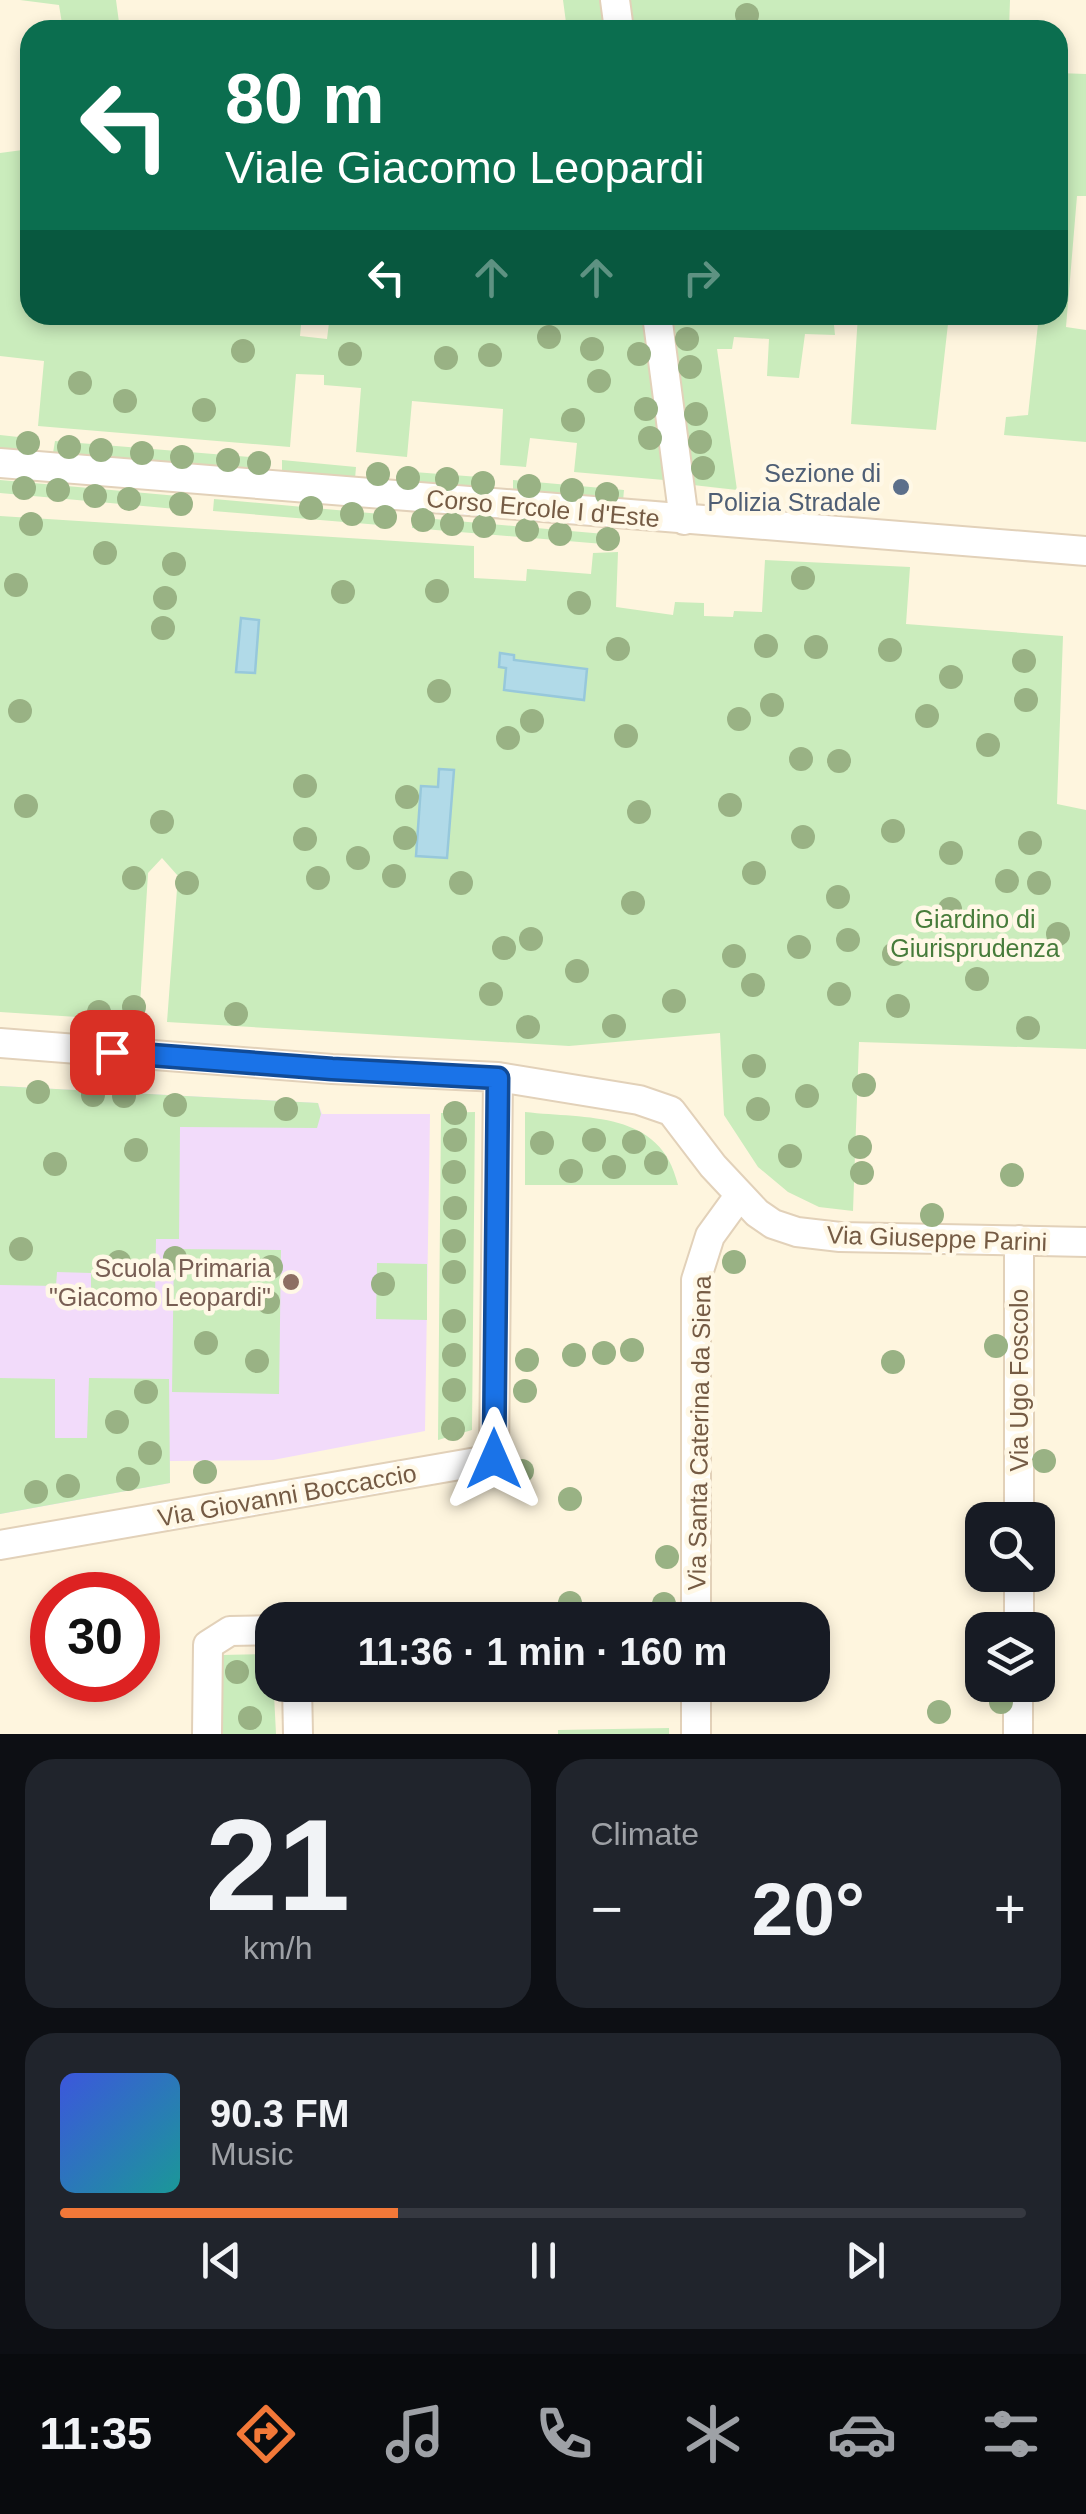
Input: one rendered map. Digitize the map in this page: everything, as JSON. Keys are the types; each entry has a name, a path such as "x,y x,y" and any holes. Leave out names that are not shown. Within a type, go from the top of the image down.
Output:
{"street":[{"path":"658,325 684,520"},
{"name":"Corso Ercole I d'Este","path":"0,463 1086,551"},
{"name":"Via Giuseppe Parini","path":"0,1044 498,1078 661,1106 680,1120 739,1196 773,1224 797,1232 840,1238 1086,1242"},
{"name":"Via Giovanni Boccaccio","path":"0,1545 494,1459 498,1078"},
{"name":"Via Santa Caterina da Siena","path":"696,1602 696,1280 710,1236 739,1196"},
{"name":"Via Ugo Foscolo","path":"1019,1240 1019,1502"},
{"path":"207,1734 208,1646 230,1631 255,1630"},
{"path":"297,1702 298,1734"},
{"path":"696,1702 696,1734"},
{"path":"1018,1702 1018,1734"}],"shaded area":[{"path":"0,1086 318,1103 322,1114 430,1114 425,1431 273,1460 170,1461 170,1483 0,1514"}],"green space":[{"path":"20,0 116,0 119,20 61,20 59,5"},
{"path":"563,0 602,0 605,20 566,20"},
{"path":"629,0 1010,0 1009,20 632,20"},
{"path":"1068,73 1086,74 1086,196 1077,196 1068,303"},
{"path":"20,150 20,325 301,325 300,336 327,339 329,325 644,325 664,480 574,472 577,443 530,438 526,467 500,465 503,409 412,401 407,457 356,452 361,388 324,385 324,375 296,374 290,447 38,426 44,361 0,356 0,153"},
{"path":"672,325 834,325 835,335 805,334 799,378 767,376 769,339 734,337 732,349 717,349 737,490 693,485"},
{"path":"857,325 948,325 936,430 851,424"},
{"path":"1038,325 1086,330 1086,442 1004,435 1006,417 1028,415"},
{"path":"0,435 37,439 36,451 0,448"},
{"path":"55,441 261,458 260,471 53,453"},
{"path":"282,460 356,467 355,479 282,472"},
{"path":"401,471 492,478 491,490 400,482"},
{"path":"0,480 189,497 187,510 0,493"},
{"path":"513,480 624,490 623,501 513,492"},
{"path":"214,499 392,515 392,526 213,511"},
{"name":"Giardino di Giurisprudenza","path":"0,516 474,546 474,578 526,581 527,569 591,574 593,553 618,552 616,607 673,615 675,602 704,603 704,616 762,612 765,560 910,567 906,624 1063,636 1057,804 1086,810 1086,1049 859,1042 853,1211 819,1207 788,1192 758,1167 724,1115 720,1033 569,1046 167,1022 178,876 162,858 148,873 139,1021 0,1012"},
{"path":"412,517 616,535 615,545 412,528"},
{"path":"0,1086 318,1103 321,1114 317,1128 180,1127 179,1239 156,1239 155,1300 91,1299 91,1273 57,1272 56,1286 0,1285"},
{"path":"475,1112 472,1430 438,1440 441,1113"},
{"path":"525,1112 596,1118 638,1131 656,1143 669,1161 678,1185 525,1185"},
{"path":"174,1249 281,1250 279,1394 172,1392"},
{"path":"377,1263 427,1264 427,1320 376,1319"},
{"path":"0,1378 55,1379 55,1438 87,1438 89,1378 169,1379 170,1483 0,1514"},
{"path":"255,1654 255,1702 274,1702 276,1734 223,1734 221,1655"},
{"path":"669,1728 669,1734 558,1734 558,1730"}],"water":[{"path":"241,618 259,620 255,673 236,672"},
{"path":"500,653 514,655 514,660 587,669 584,700 504,690 506,668 499,667"},
{"path":"439,769 454,770 447,858 416,856 421,786 438,787"}],"place":[{"name":"Sezione di Polizia Stradale","path":"901,487"},
{"name":"Scuola Primaria \"Giacomo Leopardi\"","path":"291,1282"}],"route":[{"path":"112,1052 498,1078 494,1459"}]}
